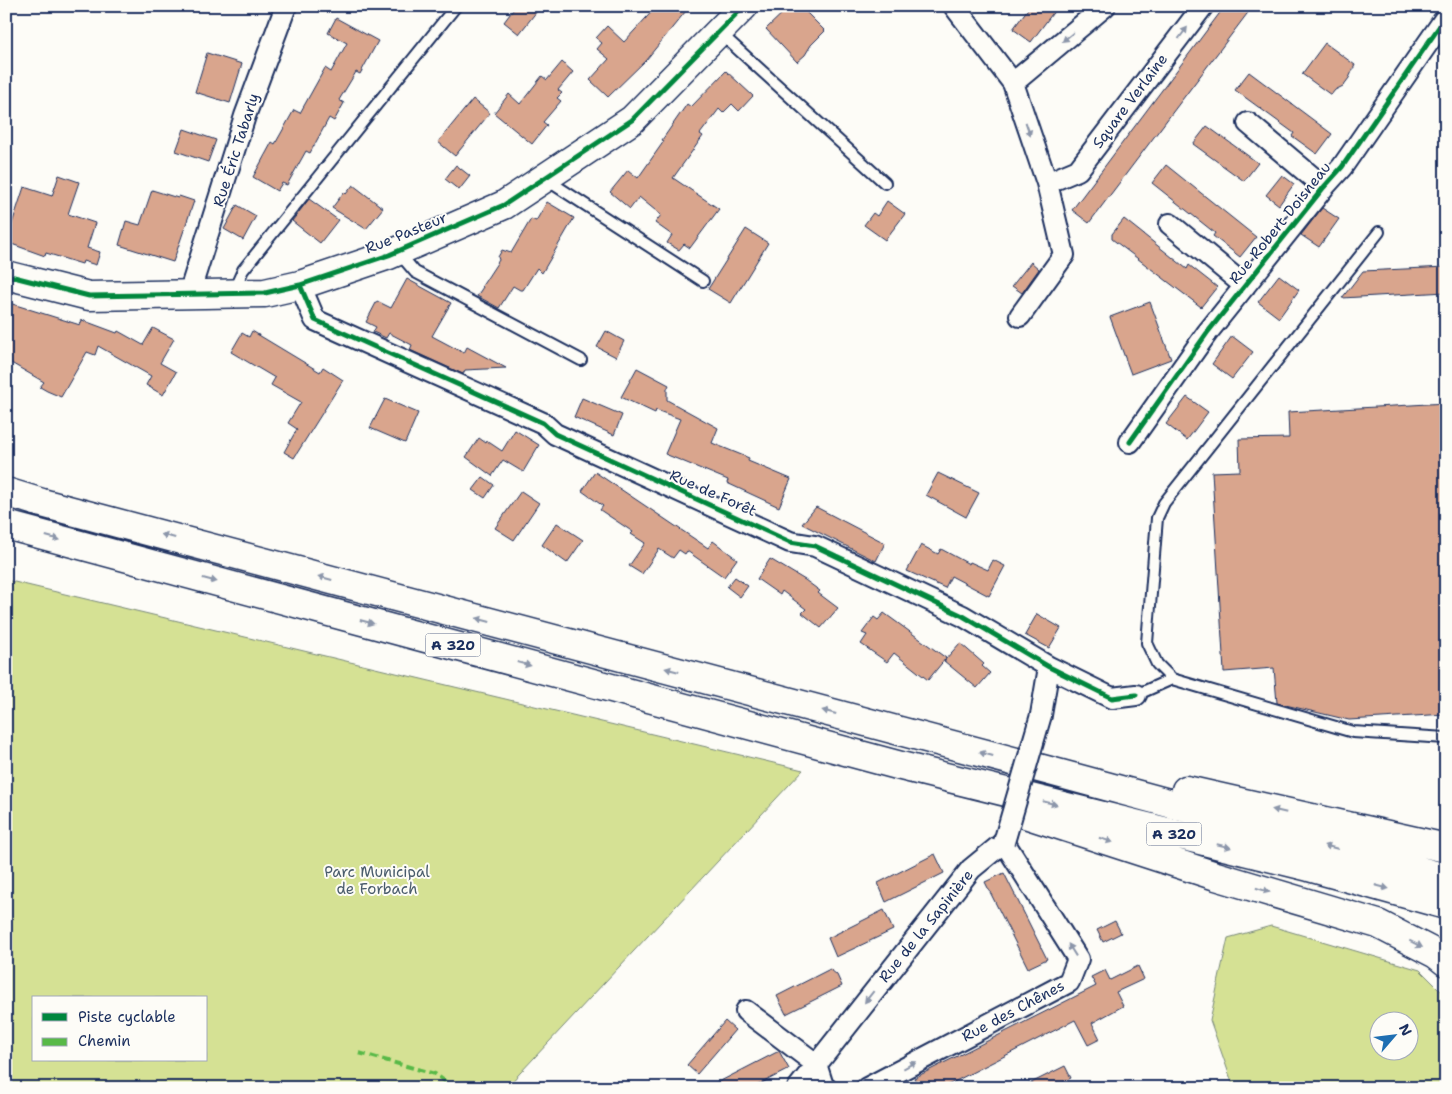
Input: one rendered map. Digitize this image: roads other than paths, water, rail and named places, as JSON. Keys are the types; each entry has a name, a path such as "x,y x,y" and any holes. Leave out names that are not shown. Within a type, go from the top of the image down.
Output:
{"main road":[{"name":"Rue Pasteur","path":"6,275 89,296 265,293 300,285 397,251 504,205 632,120 744,6"},
{"name":"A 320","path":"6,492 1446,878"},
{"name":"A 320","path":"6,525 901,766 1309,867 1446,905"},
{"path":"901,766 993,804 1216,876 1378,924 1436,954 1446,962"},
{"path":"1050,771 1150,782 1446,848"}],"street":[{"name":"Rue Éric Tabarly","path":"189,294 245,116 286,6"},
{"path":"954,6 1012,82 1047,183 1064,255 1020,316"},
{"path":"1012,82 1105,6"},
{"name":"Square Verlaine","path":"1047,183 1078,170 1203,6"},
{"name":"Rue Robert Doisneau","path":"1130,442 1207,332 1342,167 1446,17"},
{"path":"1248,123 1324,187"},
{"path":"1170,224 1245,286"},
{"name":"Rue de Forêt","path":"300,285 314,320 543,423 555,434 790,542 815,546 954,612 1049,667 1112,698 1136,695"},
{"path":"1004,842 1041,715 1049,667"},
{"name":"Rue de la Sapinière","path":"798,1088 971,869 1004,842"},
{"name":"Rue des Chênes","path":"867,1088 1069,982 1078,959 1004,842"},
{"path":"746,1011 816,1064 823,1086 826,1088"}],"lane":[{"path":"232,294 243,270 456,6"},
{"path":"719,32 885,184"},
{"path":"544,178 703,281"},
{"path":"1379,232 1164,503 1157,518 1147,643 1157,664 1172,678 1352,732 1446,738"},
{"path":"397,251 415,272 581,360"},
{"path":"1136,695 1172,678"}],"park label":[{"name":"Parc Municipal de Forbach","path":"377,880"}]}
